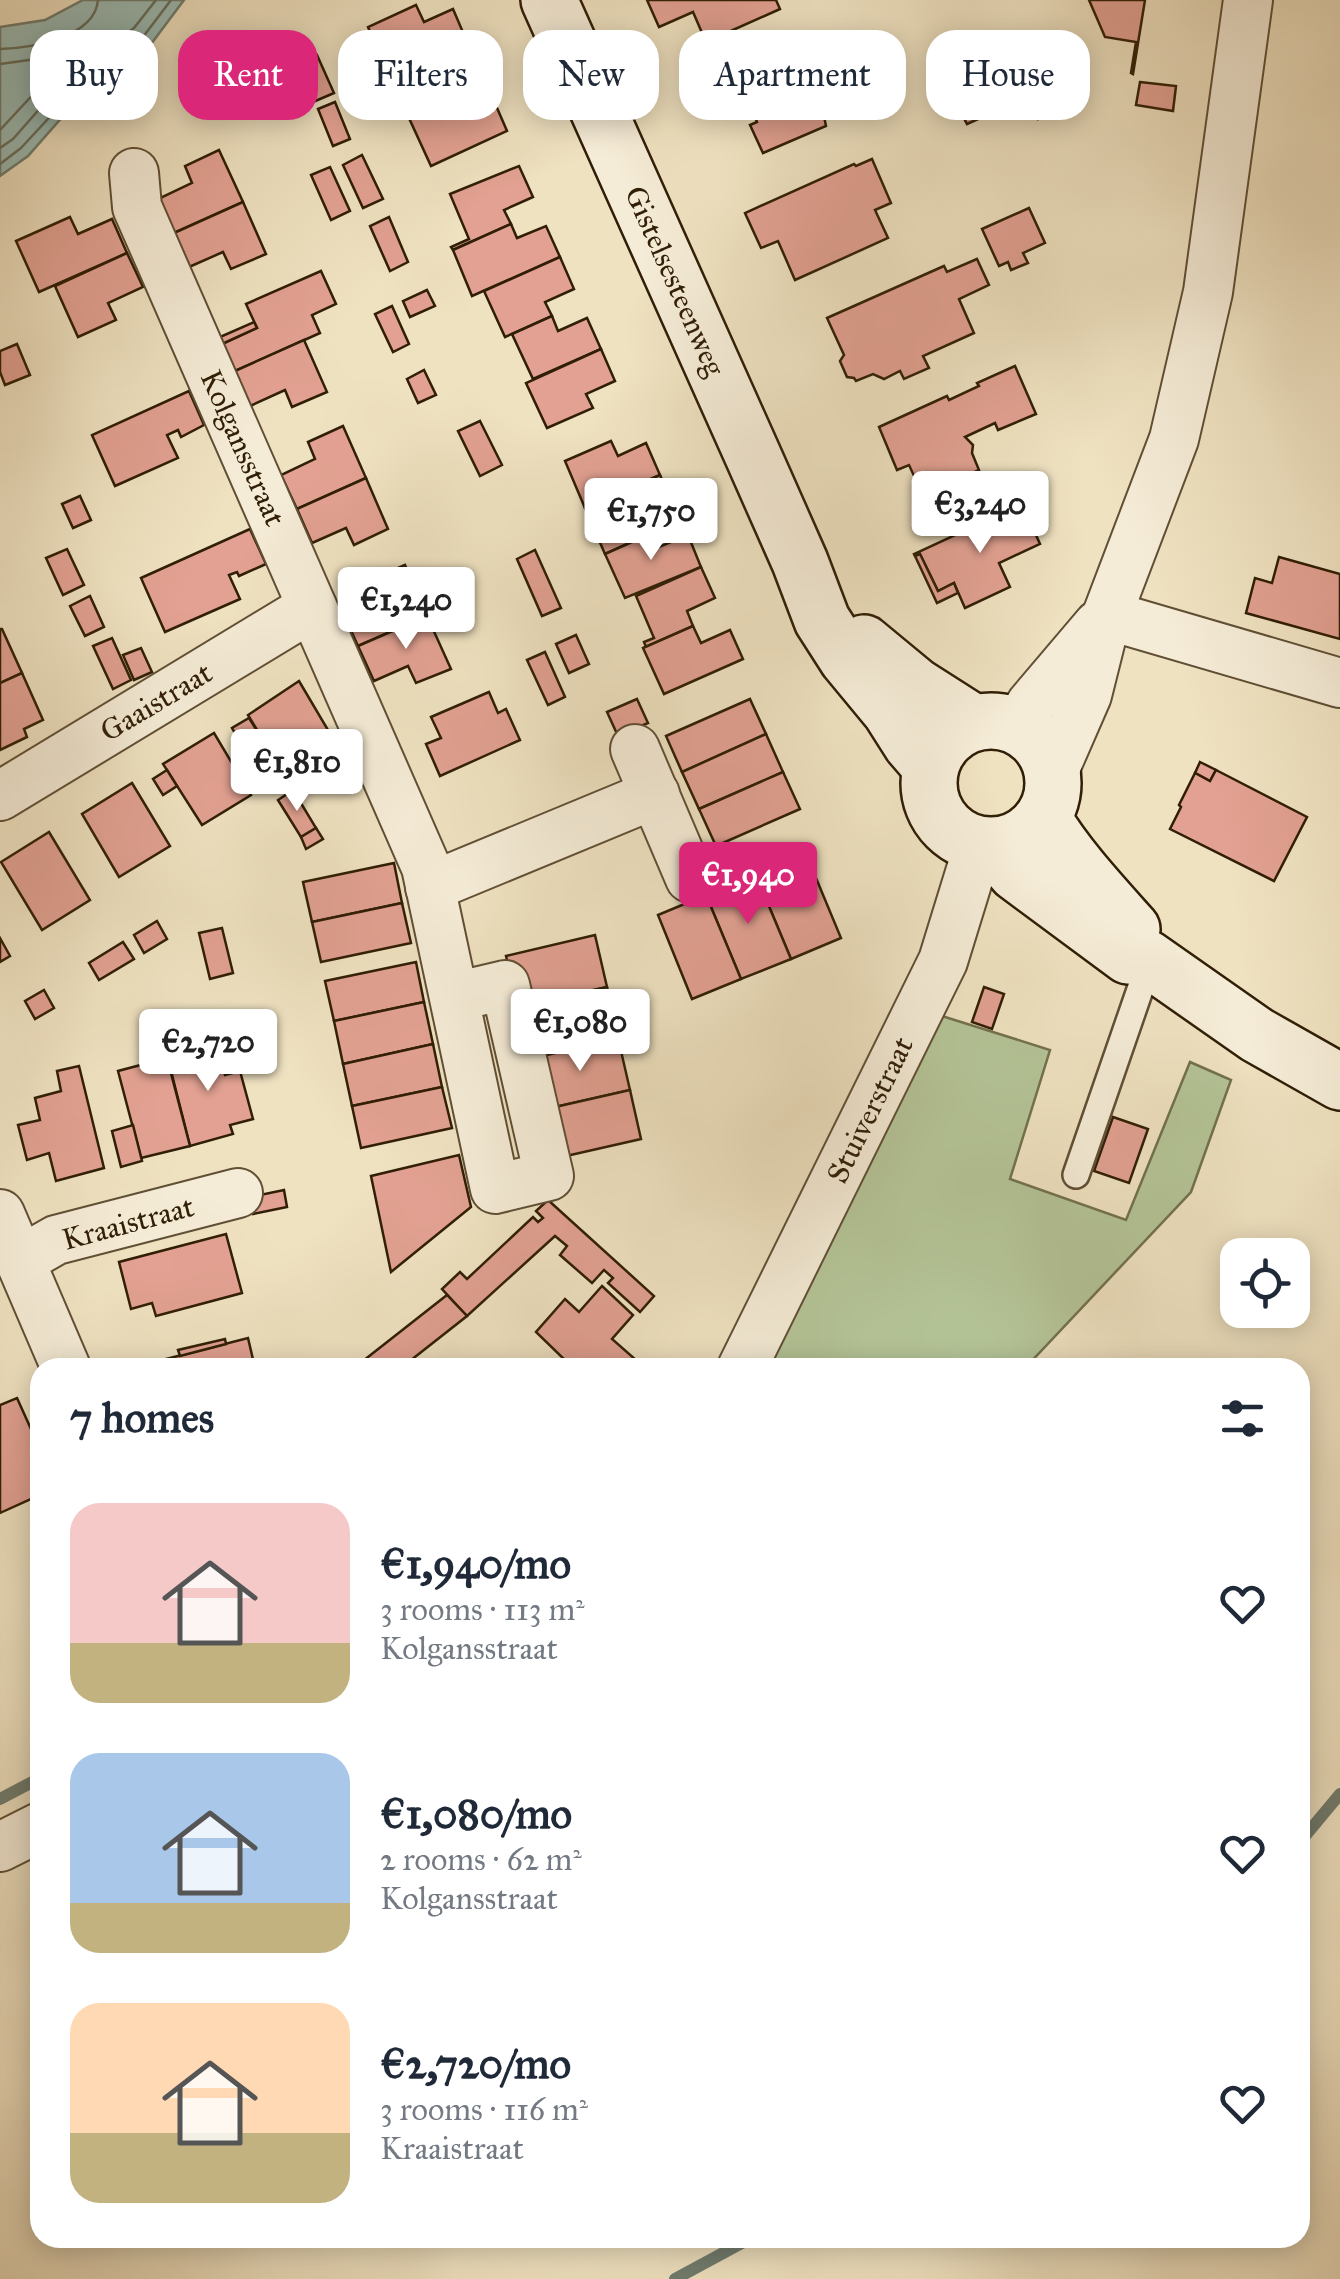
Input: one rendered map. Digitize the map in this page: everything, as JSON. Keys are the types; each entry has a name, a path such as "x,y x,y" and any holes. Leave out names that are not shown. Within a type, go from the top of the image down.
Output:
{"main road":[{"name":"Gistelsesteenweg","path":"549,0 800,562 822,620 847,659 930,766"},
{"name":"Gistelsesteenweg","path":"800,562 868,648 916,686 996,725"},
{"path":"1048,795 1030,832 1012,842 986,845 960,837 944,824 933,806 928,786 930,766 947,738 960,729 996,725 1034,738 1046,754 1048,795 1059,844 1142,941 1151,961"},
{"path":"986,845 1016,873 1128,956 1151,961 1256,1035 1340,1082"}],"street":[{"path":"1048,795 1087,695 1106,614 1174,440 1208,292 1248,0"},
{"name":"Kolgansstraat","path":"134,173 136,207 426,867 454,997"},
{"name":"Gaaistraat","path":"0,796 312,607"},
{"path":"1106,614 1340,683"},
{"path":"996,725 1031,704 1106,614"},
{"path":"635,749 690,878"},
{"path":"430,887 654,794"},
{"name":"Stuiverstraat","path":"747,1358 943,961 986,845"},
{"name":"Kraaistraat","path":"21,1260 56,1240 238,1193"},
{"name":"Kraaistraat","path":"0,1214 62,1358"},
{"path":"0,1847 30,1831"}],"lane":[{"path":"1076,1175 1151,961"}],"green space":[{"path":"942,1016 1050,1050 1010,1179 1126,1220 1190,1062 1231,1080 1191,1192 1034,1358 769,1358"}],"water":[{"path":"83,0 184,0 158,35 158,30 30,30 30,120 60,120 28,156 0,176 0,27 45,20"}],"building":[{"path":"647,0 776,0 780,9 733,30 701,30 693,12 659,27"},
{"path":"1089,0 1145,0 1133,74 1136,42 1105,37"},
{"path":"416,5 424,22 453,9 462,30 369,30 368,27"},
{"path":"318,57 334,93 318,100"},
{"path":"1140,82 1176,86 1173,111 1136,105"},
{"path":"335,102 338,120 342,120 350,139 333,146 318,109"},
{"path":"410,120 502,120 507,131 431,166"},
{"path":"825,120 826,126 763,153 750,125"},
{"path":"219,150 243,202 174,233 158,199 192,183 185,166"},
{"path":"362,155 383,199 363,208 343,165"},
{"path":"872,159 891,203 875,210 888,238 795,280 778,241 761,248 745,213"},
{"path":"519,166 533,197 504,210 511,224 453,250 451,247 469,239 450,194"},
{"path":"330,167 350,211 331,220 311,175"},
{"path":"243,202 266,254 231,269 223,252 189,267 174,233"},
{"path":"1029,208 1045,243 1023,253 1028,263 1011,270 1008,262 999,266 982,229"},
{"path":"70,217 78,234 112,219 127,253 39,292 16,241"},
{"path":"389,217 408,262 390,271 370,226"},
{"path":"511,224 517,238 546,226 560,257 472,296 453,250"},
{"path":"127,253 143,287 108,303 116,320 78,337 55,286"},
{"path":"560,257 574,289 545,302 552,316 505,337 484,291"},
{"path":"977,259 989,285 959,299 974,333 923,356 929,368 904,379 900,371 884,379 873,374 856,381 847,377 840,361 844,355 827,318 944,266 947,272"},
{"path":"321,271 336,304 312,315 320,333 235,371 222,344 257,328 246,304"},
{"path":"427,290 435,306 410,317 403,301"},
{"path":"392,306 409,344 393,352 375,314"},
{"path":"552,316 558,331 587,318 601,349 533,379 512,334"},
{"path":"254,322 257,328 222,344 220,337"},
{"path":"304,340 327,392 292,407 285,390 250,406 235,371"},
{"path":"17,344 30,375 5,385 0,372 0,351"},
{"path":"601,349 615,381 586,394 593,408 547,428 526,383"},
{"path":"1015,366 1036,414 998,430 995,423 965,437 973,445 979,470 964,477 965,480 923,495 909,465 897,470 879,427 947,396 949,400"},
{"path":"424,370 436,395 418,403 407,379"},
{"path":"189,391 204,425 181,437 178,430 167,435 178,458 115,486 92,435"},
{"path":"480,421 502,465 480,476 458,431"},
{"path":"343,426 366,478 297,509 281,475 315,459 308,442"},
{"path":"611,441 618,456 646,443 660,475 585,508 565,461"},
{"path":"660,475 674,506 645,518 652,533 605,554 585,508"},
{"path":"366,478 388,529 354,545 346,528 312,543 297,509"},
{"path":"80,496 91,520 73,528 62,504"},
{"path":"1022,504 1040,544 999,563 1010,587 965,608 954,583 938,591 920,554 914,554"},
{"path":"250,529 266,564 239,576 237,572 229,575 240,599 165,632 141,578"},
{"path":"652,533 659,547 688,535 701,567 625,598 605,554"},
{"path":"67,549 84,585 63,595 46,558"},
{"path":"535,550 561,608 542,616 517,559"},
{"path":"920,554 938,591 954,583 958,593 937,603 915,556"},
{"path":"1279,557 1340,574 1340,639 1246,613 1255,578 1272,583"},
{"path":"405,565 427,616 358,646 343,613 377,598 370,580"},
{"path":"701,567 715,598 687,611 693,626 646,647 644,642 654,638 636,596"},
{"path":"90,596 104,627 85,636 70,606"},
{"path":"427,616 451,669 416,683 408,666 374,681 358,646"},
{"path":"693,626 701,643 730,630 743,659 664,694 643,648"},
{"path":"0,629 22,673 0,683"},
{"path":"576,635 589,664 569,673 556,644"},
{"path":"112,638 131,680 113,689 93,646"},
{"path":"141,648 152,672 134,680 123,655"},
{"path":"545,652 565,697 548,705 527,660"},
{"path":"22,673 43,720 24,729 27,737 0,750 0,683"},
{"path":"299,681 328,730 276,761 248,715"},
{"path":"489,692 498,713 506,709 520,740 440,776 426,744 441,738 431,717"},
{"path":"637,699 648,723 618,736 607,712"},
{"path":"750,699 766,734 682,772 666,736"},
{"path":"249,718 269,750 251,761 232,728"},
{"path":"214,733 251,795 202,825 163,764"},
{"path":"766,734 783,772 699,809 682,772"},
{"path":"1200,762 1216,770 1210,781 1195,773"},
{"path":"167,770 177,786 163,795 153,779"},
{"path":"1216,770 1307,817 1274,881 1170,829 1195,773 1210,781"},
{"path":"783,772 800,809 716,846 699,809"},
{"path":"132,783 170,846 119,877 82,814"},
{"path":"293,790 316,828 301,837 278,800"},
{"path":"316,828 323,839 306,849 301,837"},
{"path":"49,832 90,900 42,930 1,862"},
{"path":"806,854 841,938 791,959 756,875"},
{"path":"394,863 402,903 312,922 303,882"},
{"path":"756,875 791,959 741,979 706,895"},
{"path":"706,895 741,979 692,999 658,915"},
{"path":"402,903 411,943 321,962 312,922"},
{"path":"157,921 167,939 144,953 134,935"},
{"path":"222,928 233,973 210,979 199,933"},
{"path":"595,935 607,987 518,1007 506,956"},
{"path":"0,938 10,956 0,962"},
{"path":"123,942 134,959 99,980 89,963"},
{"path":"416,962 424,1002 334,1021 325,981"},
{"path":"607,987 618,1038 530,1059 518,1007"},
{"path":"984,987 1004,994 992,1029 972,1022"},
{"path":"44,990 54,1008 35,1019 25,1001"},
{"path":"424,1002 433,1044 343,1064 334,1021"},
{"path":"618,1038 630,1090 542,1110 530,1059"},
{"path":"217,1042 225,1075 240,1071 253,1119 230,1125 233,1134 190,1146 167,1055"},
{"path":"433,1044 442,1087 352,1106 343,1064"},
{"path":"167,1058 190,1146 141,1158 118,1071"},
{"path":"79,1066 104,1168 56,1181 49,1153 27,1160 18,1125 40,1120 35,1098 61,1091 57,1071"},
{"path":"442,1087 452,1128 361,1148 352,1106"},
{"path":"630,1090 641,1139 553,1159 542,1110"},
{"path":"1113,1117 1148,1129 1129,1183 1094,1171"},
{"path":"133,1125 142,1161 121,1167 112,1131"},
{"path":"459,1155 471,1207 391,1272 371,1176"},
{"path":"284,1190 287,1207 253,1214 250,1197"},
{"path":"548,1200 654,1296 640,1312 608,1283 613,1278 604,1270 592,1283 560,1255 567,1246 555,1236 467,1316 442,1289 460,1272 467,1279 533,1217 538,1222 543,1218 536,1211"},
{"path":"226,1234 242,1293 156,1316 152,1303 131,1309 119,1262"},
{"path":"602,1286 633,1315 612,1339 634,1358 563,1358 536,1332 565,1299 579,1312"},
{"path":"447,1295 467,1316 414,1358 367,1358"},
{"path":"248,1338 253,1358 170,1358"},
{"path":"225,1339 226,1344 180,1356 178,1350"},
{"path":"17,1398 30,1427 30,1500 0,1513 0,1405"}],"waterway":[{"path":"0,1799 30,1783"},
{"path":"1310,1830 1340,1794"},
{"path":"675,2279 732,2248"}]}
